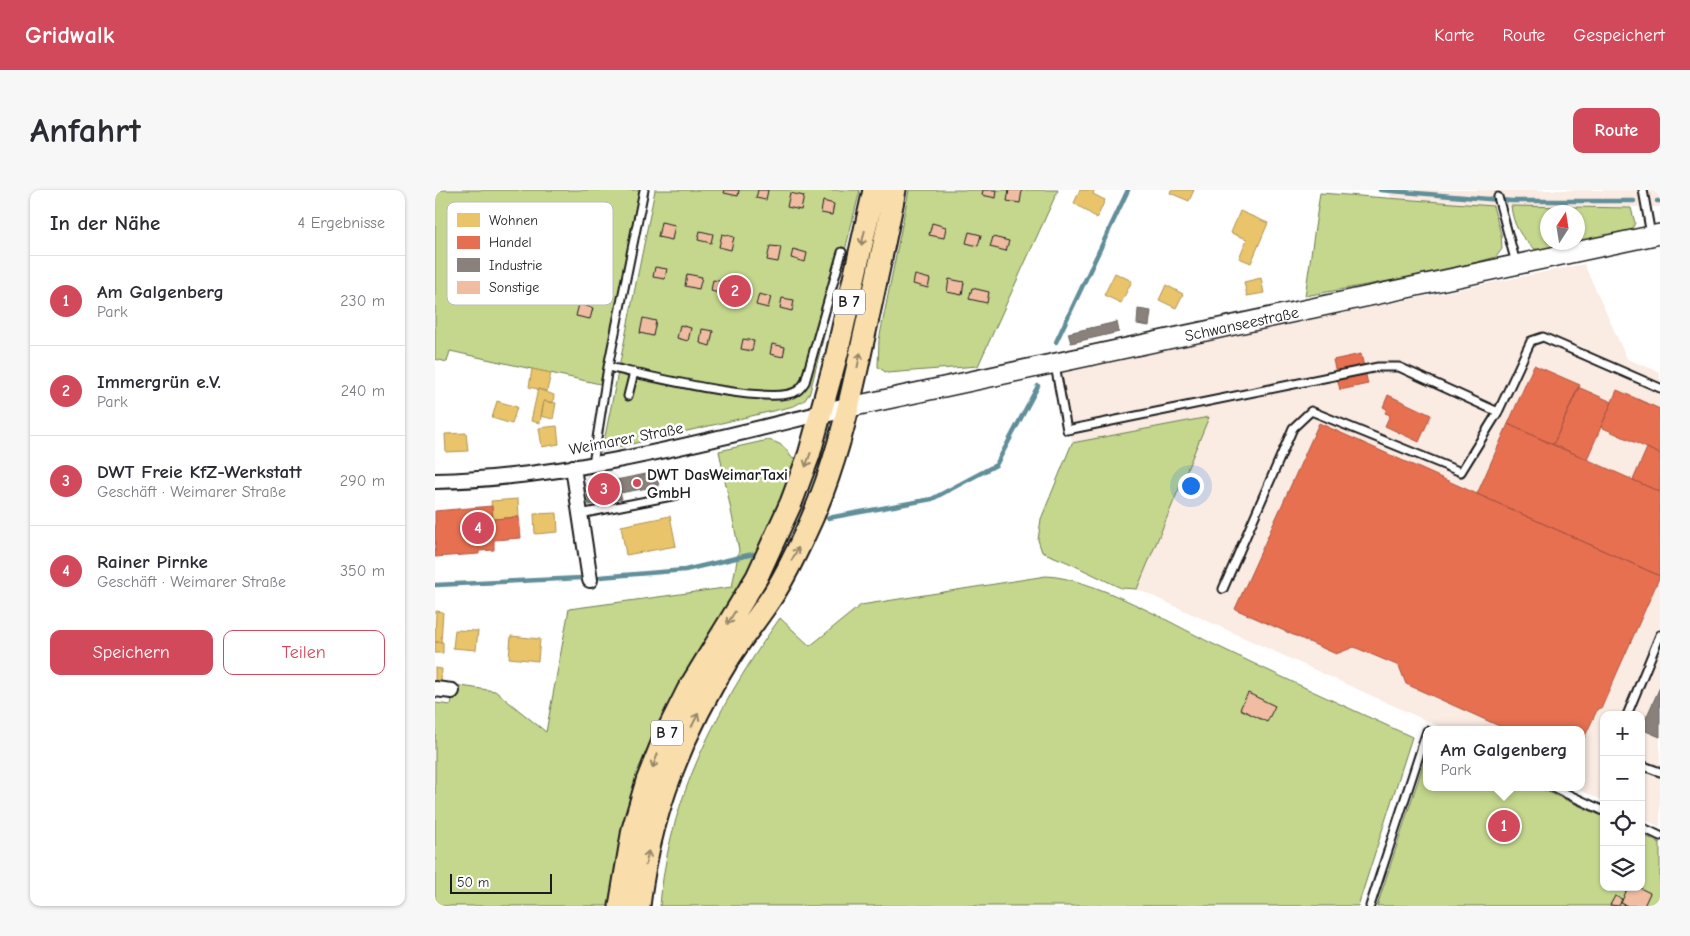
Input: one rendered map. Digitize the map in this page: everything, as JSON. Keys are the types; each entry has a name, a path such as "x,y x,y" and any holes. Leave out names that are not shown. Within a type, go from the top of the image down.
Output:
{"main road":[{"name":"B 7","path":"620,906 633,829 647,781 665,736 688,690 757,577 791,504 809,456 822,413 874,190"},
{"name":"B 7","path":"639,906 651,841 663,797 681,747 708,694 730,657 772,597 804,536 830,472 849,408 895,190"}],"street":[{"name":"Schwanseestraße","path":"822,413 1001,374 1054,365 1655,235"},
{"name":"Weimarer Straße","path":"435,481 512,476 593,464 822,413"},
{"path":"573,467 590,580"},
{"path":"435,689 452,690"}],"lane":[{"path":"593,464 608,367 644,190"},
{"path":"1643,190 1655,235"},
{"path":"1498,197 1517,266"},
{"path":"608,367 731,392 788,394 797,391 805,382 842,252"},
{"path":"1223,590 1293,428 1311,411 1461,472 1498,412 1531,341 1543,337 1660,388"},
{"path":"1054,365 1067,430 1378,367 1399,367 1498,412"},
{"path":"628,396 634,372"},
{"path":"580,514 677,495"},
{"path":"1629,711 1660,635"},
{"path":"1369,906 1423,740"},
{"path":"1645,766 1660,772"},
{"path":"1561,791 1600,808"},
{"path":"1645,829 1660,836"}],"shaded area":[{"path":"1388,190 1660,190 1660,207 1585,207 1585,205 1493,206 1391,198"},
{"path":"1584,264 1627,359 1660,372 1660,827 1645,820 1645,711 1600,711 1600,799 1582,791 1585,791 1585,726 1438,726 1137,589 1208,417 1072,443 1059,371"}],"green space":[{"path":"435,190 641,190 600,384 450,351 447,362 435,359"},
{"path":"655,190 860,190 810,392 805,400 794,406 602,451"},
{"path":"909,190 1058,190 978,366 887,373 878,367 879,340"},
{"path":"1320,193 1493,206 1501,234 1502,249 1496,257 1444,271 1305,296"},
{"path":"1511,206 1540,206 1540,250 1535,249 1526,240 1516,225"},
{"path":"1585,207 1631,208 1635,223 1631,231 1585,241"},
{"path":"1209,417 1137,589 1121,588 1042,552 1038,540 1041,519 1072,443"},
{"path":"768,440 776,442 787,450 791,457 796,458 794,469 616,906 435,906 435,703 451,705 454,685 495,691 546,732 569,609 732,587 739,550 719,451"},
{"path":"1046,576 1086,584 1131,602 1213,644 1412,737 1358,906 660,906 665,866 674,828 685,791 700,754 737,684 780,618 810,646 861,605"},
{"path":"1423,765 1423,791 1546,791 1600,815 1600,891 1645,891 1645,836 1660,843 1660,906 1377,906"}],"building: Wohnen":[{"path":"1080,190 1094,190 1093,194 1105,200 1097,218 1074,203"},
{"path":"1171,190 1194,190 1189,201 1170,193"},
{"path":"1240,211 1268,223 1251,263 1239,258 1247,239 1231,233"},
{"path":"1115,273 1132,281 1121,303 1104,295"},
{"path":"1261,278 1264,293 1247,296 1244,282"},
{"path":"1166,285 1183,294 1176,308 1159,300"},
{"path":"532,369 551,373 547,391 529,387"},
{"path":"538,389 554,395 553,403 544,401 540,423 531,421"},
{"path":"497,401 517,407 512,424 492,418"},
{"path":"544,401 556,403 553,419 541,416"},
{"path":"557,426 559,444 542,447 539,428"},
{"path":"466,433 468,451 446,452 445,434"},
{"path":"518,499 519,517 493,519 491,501"},
{"path":"557,513 558,532 535,534 534,514"},
{"path":"670,516 676,546 626,555 621,526"},
{"path":"436,611 443,612 441,642 435,642"},
{"path":"455,630 478,631 476,650 453,648"},
{"path":"511,636 540,639 538,661 509,658"},
{"path":"435,642 443,642 443,653 435,653"},
{"path":"435,668 442,669 441,682 435,681"}],"building: Handel":[{"path":"1361,354 1368,384 1340,390 1333,360"},
{"path":"1534,365 1580,385 1553,445 1508,424"},
{"path":"1578,387 1612,402 1587,459 1553,445"},
{"path":"1617,390 1660,409 1660,454 1601,427"},
{"path":"1388,395 1431,415 1419,442 1385,426 1390,415 1385,413 1387,409 1383,407"},
{"path":"1319,423 1660,576 1601,709 1598,708 1585,736 1585,726 1499,726 1406,684 1399,666 1354,647 1336,654 1235,609"},
{"path":"1508,424 1660,492 1660,576 1477,494"},
{"path":"1647,448 1660,454 1660,492 1633,480"},
{"path":"492,506 493,519 519,517 521,538 494,540 494,550 479,551 479,554 435,557 435,511"}],"building: Industrie":[{"path":"1138,309 1151,311 1149,326 1137,324"},
{"path":"1117,322 1119,332 1071,343 1068,333"},
{"path":"656,472 659,486 620,493 622,499 589,505 586,486"},
{"path":"1660,687 1660,737 1645,731 1645,720"}],"building: Sonstige":[{"path":"725,190 739,190 738,196 724,193"},
{"path":"758,190 768,190 766,200 756,198"},
{"path":"983,190 997,190 996,198 982,195"},
{"path":"1009,190 1022,190 1020,203 1007,201"},
{"path":"790,193 804,196 801,210 787,207"},
{"path":"823,201 834,204 832,215 821,213"},
{"path":"661,222 675,225 672,240 658,237"},
{"path":"932,223 946,227 944,238 929,235"},
{"path":"700,231 713,234 711,243 698,240"},
{"path":"969,232 981,235 978,246 966,243"},
{"path":"722,234 734,237 731,250 719,247"},
{"path":"993,237 1009,241 1006,251 990,247"},
{"path":"770,246 781,247 778,262 767,260"},
{"path":"793,249 807,253 805,262 791,258"},
{"path":"655,267 667,269 665,279 653,277"},
{"path":"687,274 702,277 699,289 685,286"},
{"path":"915,275 930,279 928,288 913,284"},
{"path":"949,279 964,282 962,295 947,292"},
{"path":"713,280 725,282 723,294 711,291"},
{"path":"972,288 989,292 987,303 969,299"},
{"path":"759,294 771,297 768,308 756,305"},
{"path":"782,298 794,300 792,311 780,308"},
{"path":"579,305 593,308 590,319 576,316"},
{"path":"643,318 656,321 653,336 640,333"},
{"path":"680,325 691,328 688,341 677,338"},
{"path":"702,329 713,331 710,346 700,343"},
{"path":"743,339 754,341 752,351 741,349"},
{"path":"772,344 785,347 783,357 770,354"},
{"path":"1248,693 1275,706 1267,722 1240,709"},
{"path":"1645,890 1650,893 1644,906 1628,906 1621,903 1626,891"},
{"path":"1615,896 1622,899 1619,906 1610,905"}],"waterway":[{"path":"1056,342 1128,190"},
{"path":"1380,190 1512,201 1634,201"},
{"path":"828,518 932,499 996,465 1038,386"},
{"path":"600,577 685,570 753,554"},
{"path":"435,585 582,578"}],"place":[{"name":"Immergrün e.V.","path":"735,291"},
{"name":"DWT DasWeimarTaxi GmbH","path":"637,483"},
{"name":"DWT Freie KfZ-Werkstatt","path":"604,489"},
{"name":"Rainer Pirnke","path":"478,528"},
{"name":"Am Galgenberg","path":"1504,826"}]}
